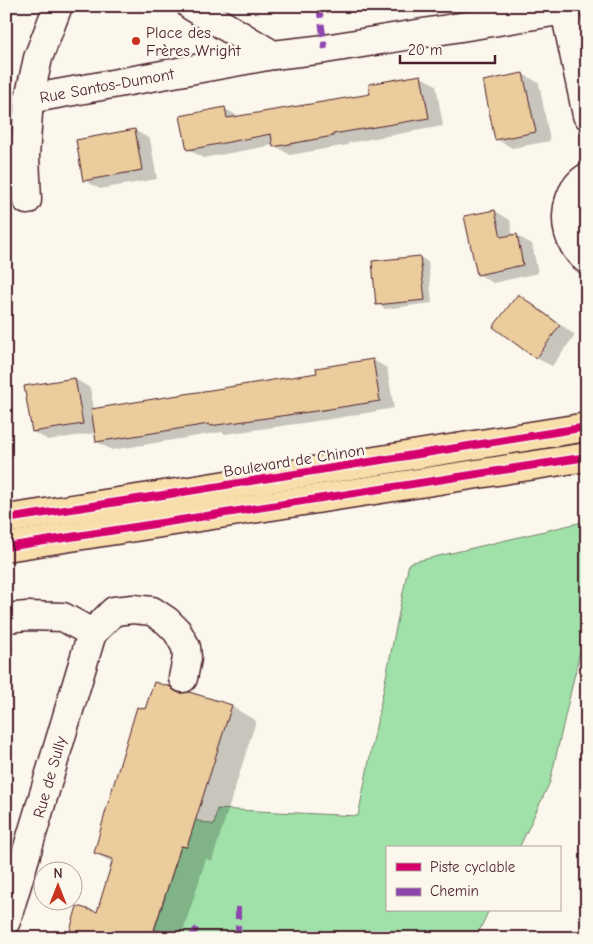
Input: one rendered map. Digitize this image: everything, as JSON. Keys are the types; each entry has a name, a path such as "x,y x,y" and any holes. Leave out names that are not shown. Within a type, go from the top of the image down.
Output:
{"main road":[{"name":"Boulevard de Chinon","path":"6,519 587,427"},
{"path":"6,547 587,457"}],"street":[{"path":"27,200 25,156 29,99 38,58 58,6"},
{"path":"191,6 273,55"},
{"path":"565,8 587,115"},
{"name":"Rue Santos-Dumont","path":"29,99 273,55 325,49 565,8"},
{"path":"587,177 572,194 567,211 568,229 574,246 587,260"},
{"name":"Rue de Sully","path":"6,921 92,633 114,612 134,609 152,612 167,621 177,631 186,647 187,658 183,678"},
{"path":"6,618 27,616 63,617 92,633"}],"green space":[{"path":"587,521 587,621 550,782 520,846 386,846 386,912 488,912 476,938 152,938 181,846 187,847 195,820 214,825 217,809 358,816 409,563"}],"building":[{"path":"523,73 536,132 495,140 483,81"},
{"path":"421,75 429,118 333,134 333,136 273,147 271,134 187,150 180,116 225,107 227,118 370,94 369,84"},
{"path":"135,129 142,170 83,181 76,140"},
{"path":"495,210 501,237 517,234 523,265 477,275 464,216"},
{"path":"420,256 425,300 376,305 372,261"},
{"path":"518,294 560,325 536,359 493,327"},
{"path":"373,359 380,401 210,426 209,424 96,442 91,409 317,373 316,368"},
{"path":"75,378 83,424 32,432 24,386"},
{"path":"154,682 171,687 179,693 189,692 232,705 187,847 181,846 154,930 160,931 159,938 68,938 75,912 82,912 82,908 97,912 113,859 94,853 137,707 145,709"}],"marked path":[{"path":"319,6 325,49"},
{"path":"238,907 238,938"},
{"path":"190,938 199,926"}],"cycle path":[{"path":"6,519 587,427"},
{"path":"6,547 587,457"}],"place":[{"name":"Place des Frères Wright","path":"136,41"}]}
